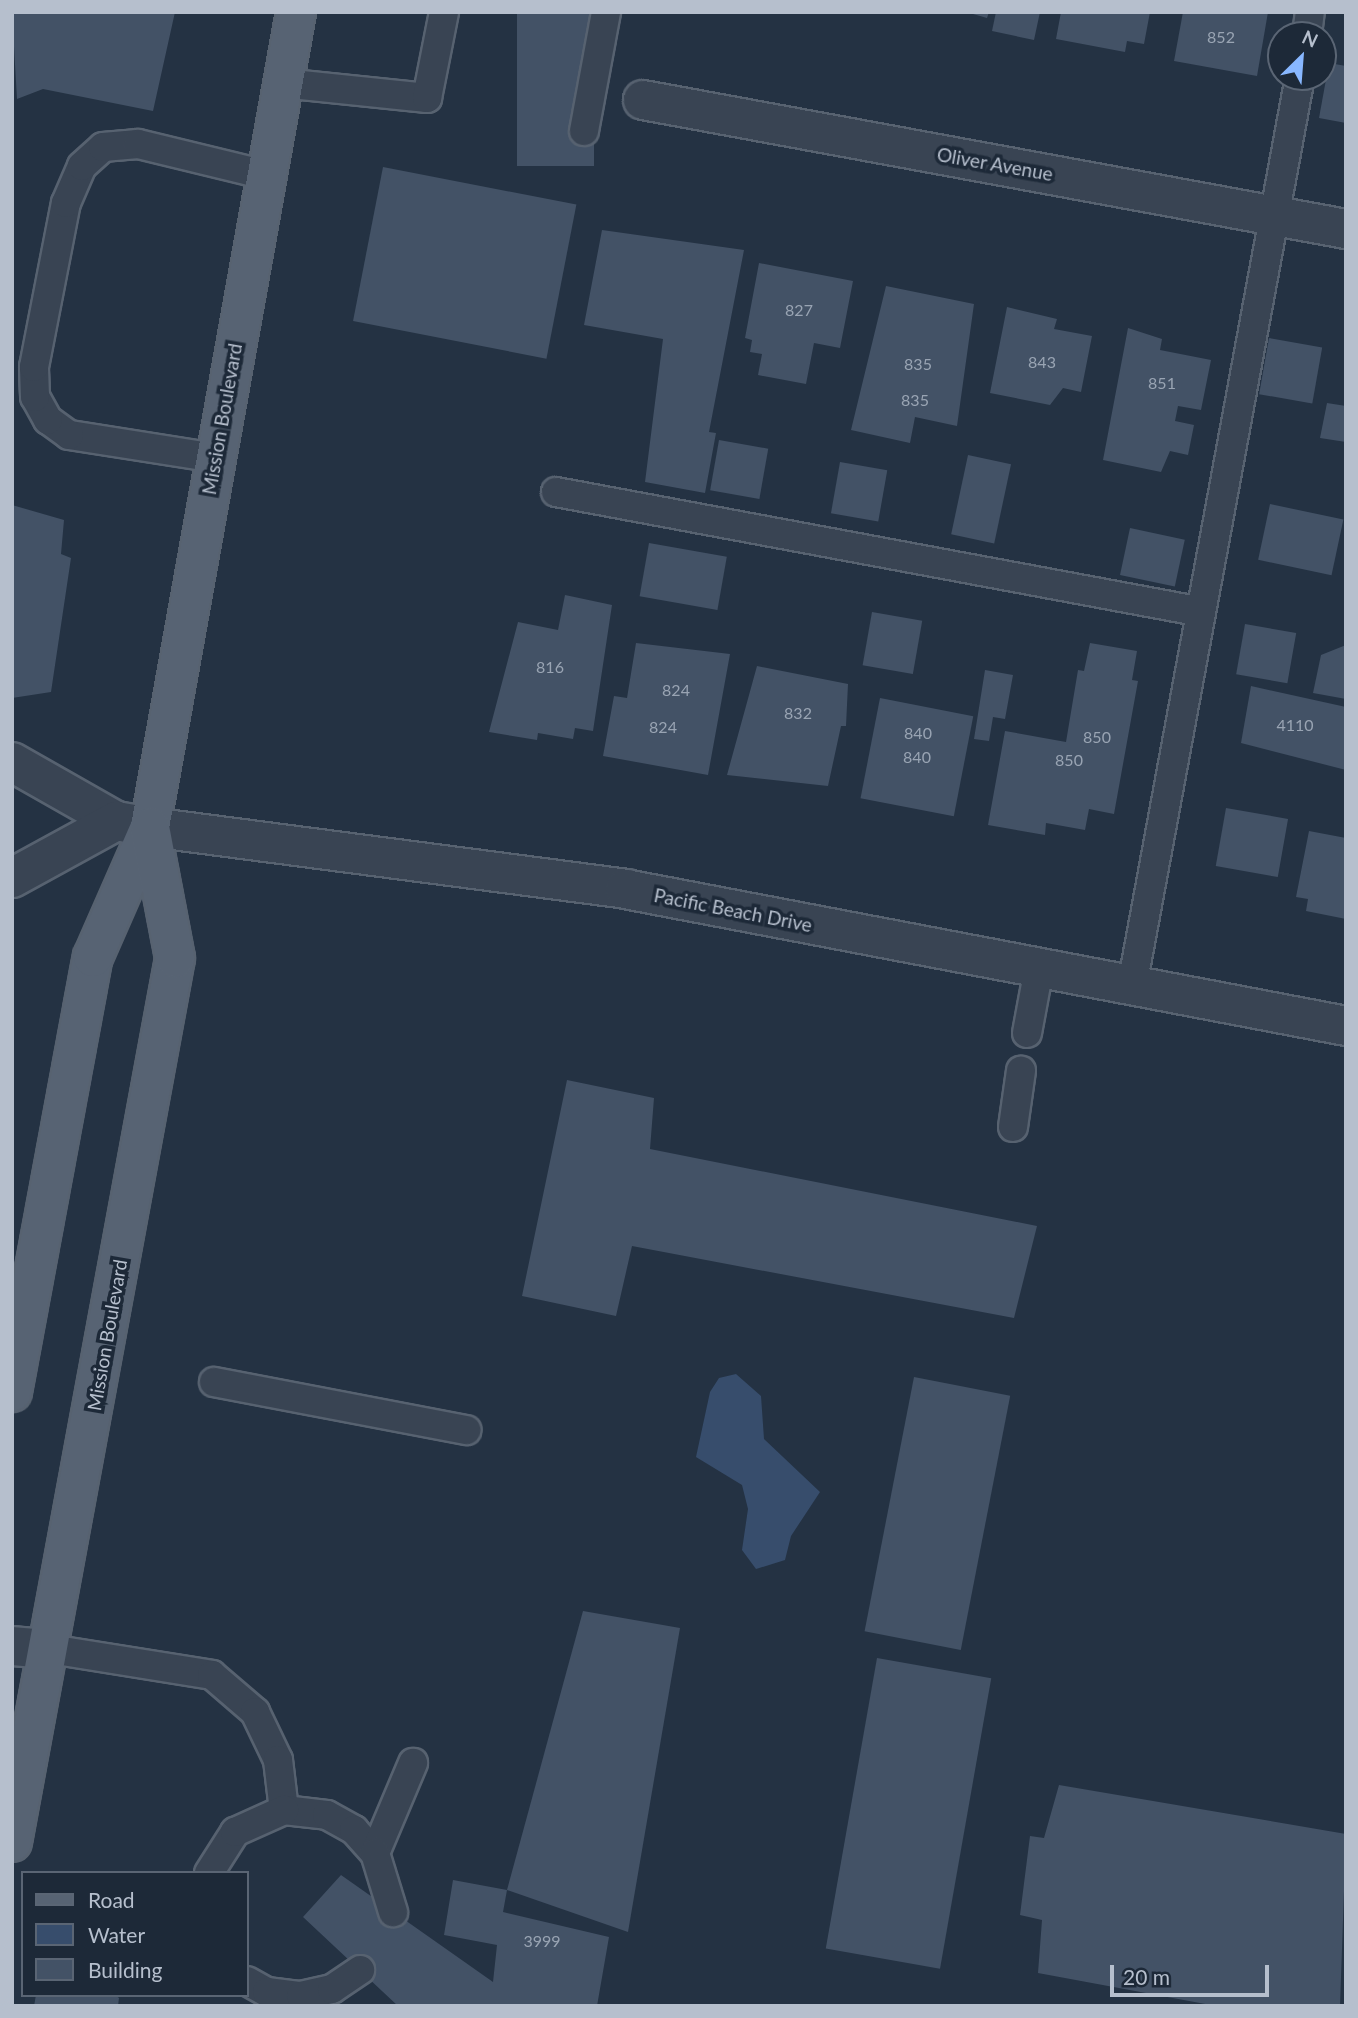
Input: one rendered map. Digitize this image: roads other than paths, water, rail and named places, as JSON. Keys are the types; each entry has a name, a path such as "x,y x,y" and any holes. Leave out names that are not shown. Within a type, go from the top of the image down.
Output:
{"main road":[{"name":"Mission Boulevard","path":"12,1392 21,1292 93,957 133,824 216,458 296,12"},
{"name":"Mission Boulevard","path":"12,1842 50,1649 175,958 133,824"}],"street":[{"name":"Oliver Avenue","path":"643,100 1346,229"},
{"name":"Pacific Beach Drive","path":"12,762 133,824 625,889 1346,1026"},
{"path":"12,878 133,824"},
{"path":"12,1646 50,1649"}],"lane":[{"path":"282,83 427,98 444,12"},
{"path":"584,131 606,12"},
{"path":"1132,986 1197,611 1277,215 1298,91"},
{"path":"216,458 69,435 48,419 35,397 34,367 66,203 82,166 103,147 138,144 266,175"},
{"path":"556,492 1197,611"},
{"path":"1027,1032 1040,968"},
{"path":"1013,1126 1021,1072"},
{"path":"214,1382 466,1430"},
{"path":"50,1649 212,1675 255,1712 278,1760 284,1810"},
{"path":"375,1853 413,1763"},
{"path":"210,1871 235,1832 284,1810 327,1815 354,1830 375,1853 393,1912"},
{"path":"248,1982 267,1992 301,1996 332,1989 360,1970"}],"water":[{"path":"736,1374 761,1396 764,1439 820,1492 791,1536 785,1560 756,1569 742,1550 748,1509 742,1485 696,1457 710,1392 719,1378"}]}
